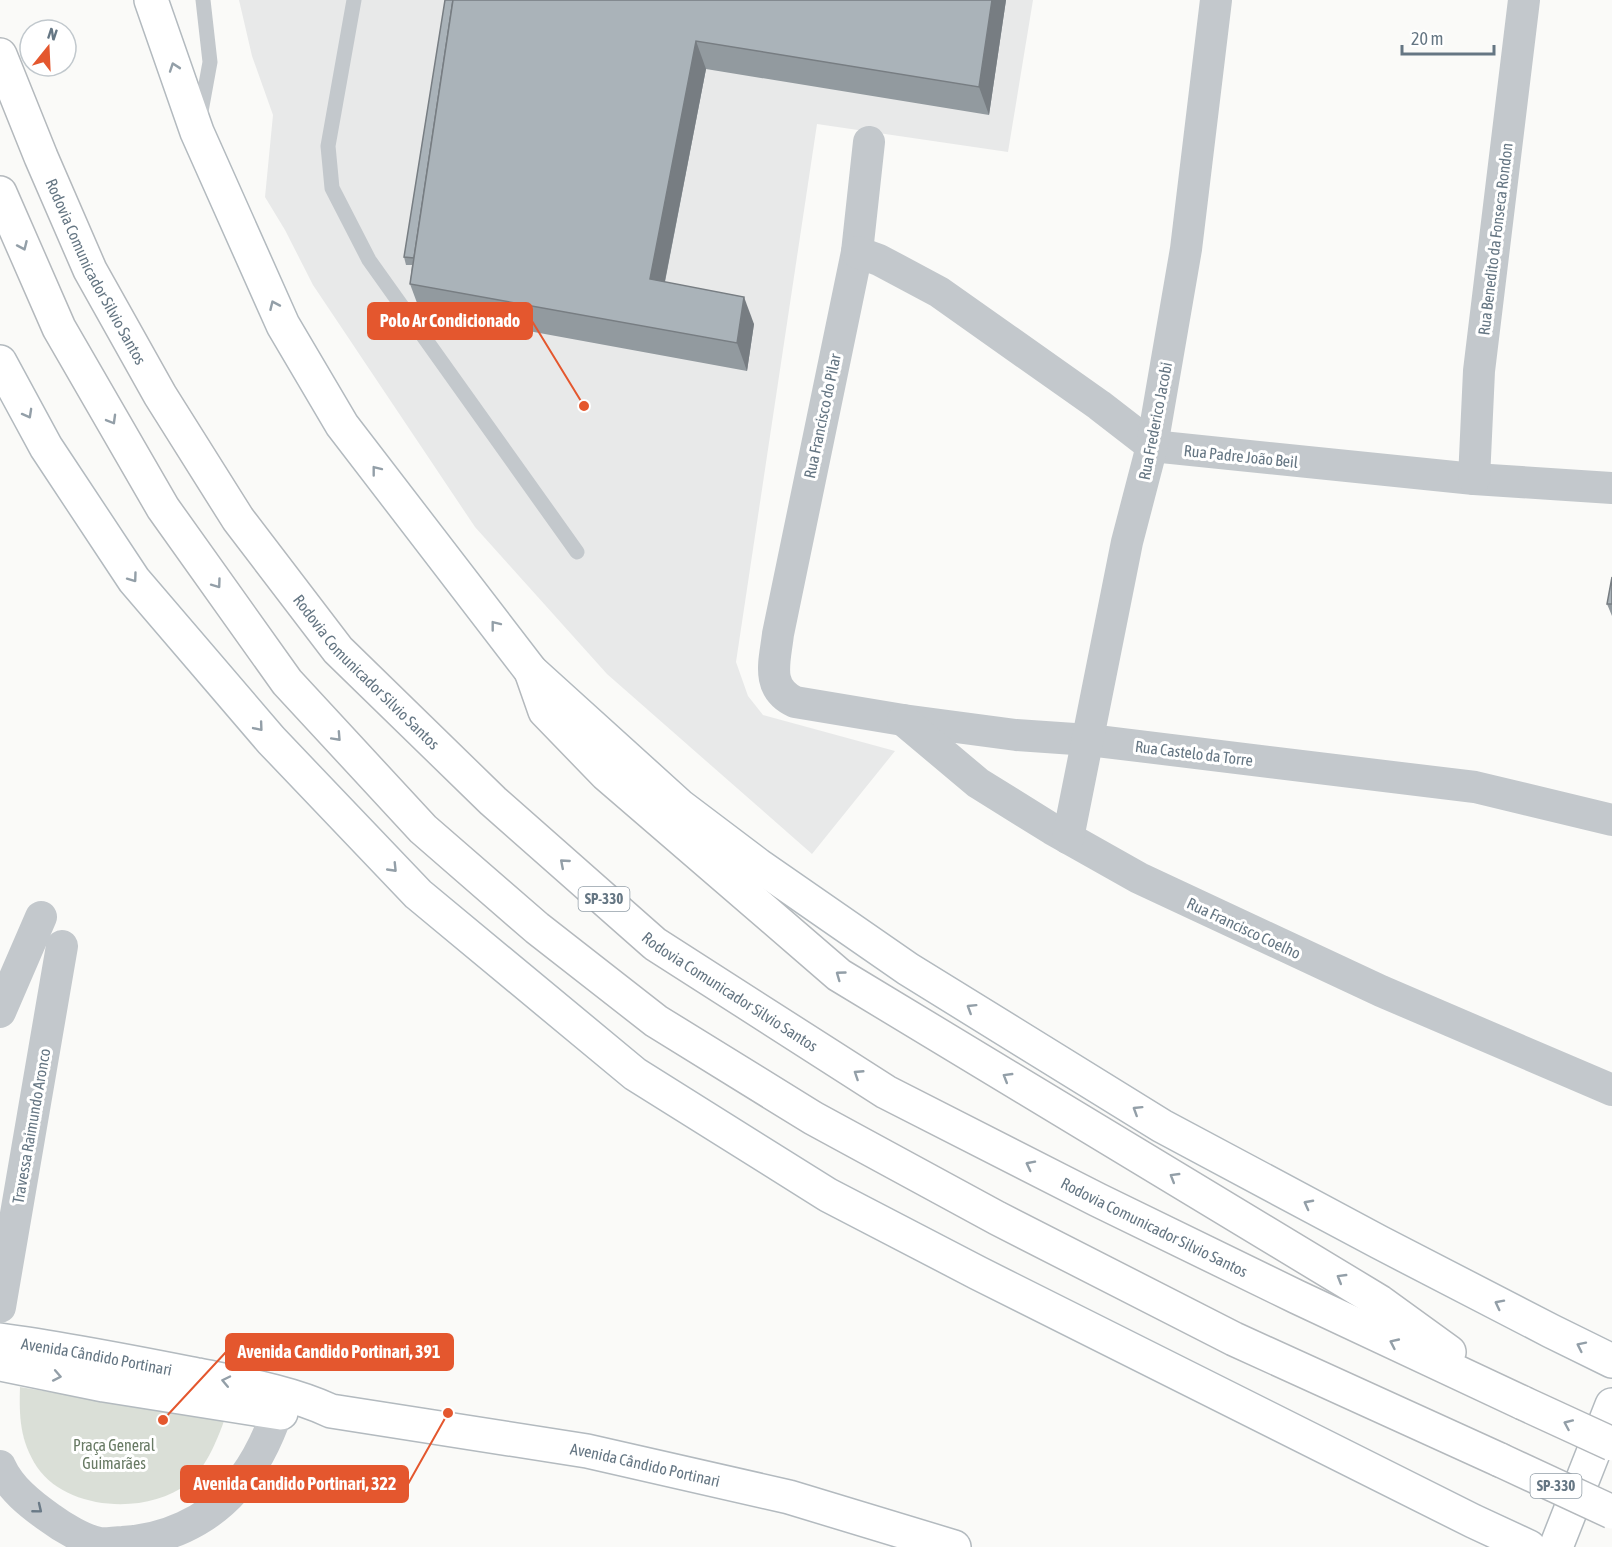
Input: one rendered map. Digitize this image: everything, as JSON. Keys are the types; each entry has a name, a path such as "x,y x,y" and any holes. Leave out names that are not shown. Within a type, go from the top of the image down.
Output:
{"main road":[{"path":"151,0 197,132 283,325 342,425 531,671 680,806 758,865 908,969 1162,1125 1551,1331 1612,1360"},
{"name":"Rodovia Comunicador Silvio Santos","path":"0,55 90,270 160,395 238,519 338,650 493,801 655,944 886,1092 1286,1292 1612,1444"},
{"name":"SP-330","path":"0,193 59,328 162,508 287,682 423,829 537,928 656,1021 813,1118 997,1218 1234,1339 1612,1512"},
{"path":"0,362 46,447 134,580 271,740 418,894 635,1074 828,1195 978,1273 1529,1547"},
{"path":"531,671 545,711 606,774 839,975 1380,1302 1516,1400"},
{"name":"Avenida Cândido Portinari","path":"0,1340 134,1361 237,1383 280,1404"},
{"name":"Avenida Cândido Portinari","path":"0,1364 104,1385 280,1404 318,1405 330,1411 587,1451 789,1497 954,1547"},
{"path":"1556,1547 1612,1405"}],"street":[{"name":"Rua Frederico Jacobi","path":"1068,838 1127,542 1152,446 1186,249 1216,0"},
{"name":"Rua Benedito da Fonseca Rondon","path":"1474,479 1479,371 1524,0"},
{"name":"Rua Francisco do Pilar","path":"778,690 774,670 778,634 856,252 869,142"},
{"path":"856,252 879,260 939,292 1099,405 1152,446"},
{"name":"Rua Padre João Beil","path":"1152,446 1474,479 1612,488"},
{"name":"Rua Castelo da Torre","path":"778,690 795,702 903,720 1475,787 1612,820"},
{"name":"Rua Francisco Coelho","path":"903,720 970,778 1139,878 1285,948 1496,1042 1612,1090"},
{"path":"0,1012 40,917"},
{"name":"Travessa Raimundo Aronco","path":"0,1307 62,946"},
{"path":"0,1466 7,1481 38,1509 62,1527 98,1545 167,1535 203,1517 234,1490 270,1435 280,1404"}],"lane":[{"path":"197,132 210,62 203,0"},
{"path":"354,0 328,146 332,188 369,260 577,552"}],"shaded area":[{"path":"239,0 1033,0 1008,152 817,124 736,662 748,696 763,715 895,751 812,854 607,674 475,527 313,285 265,197 273,115 252,56"}],"green space":[{"name":"Praça General Guimarães","path":"20,1387 224,1421 205,1463 187,1484 151,1501 108,1504 67,1493 50,1482 37,1467 24,1438"}],"building":[{"path":"445,0 453,0 414,258 404,257"},
{"path":"453,0 992,0 979,87 696,41 650,279 744,297 737,343 410,284"},
{"path":"1612,577 1612,604 1607,604"}],"place":[{"name":"Polo Ar Condicionado","path":"584,406"},
{"name":"Avenida Candido Portinari, 322","path":"448,1413"},
{"name":"Avenida Candido Portinari, 391","path":"163,1420"}]}
